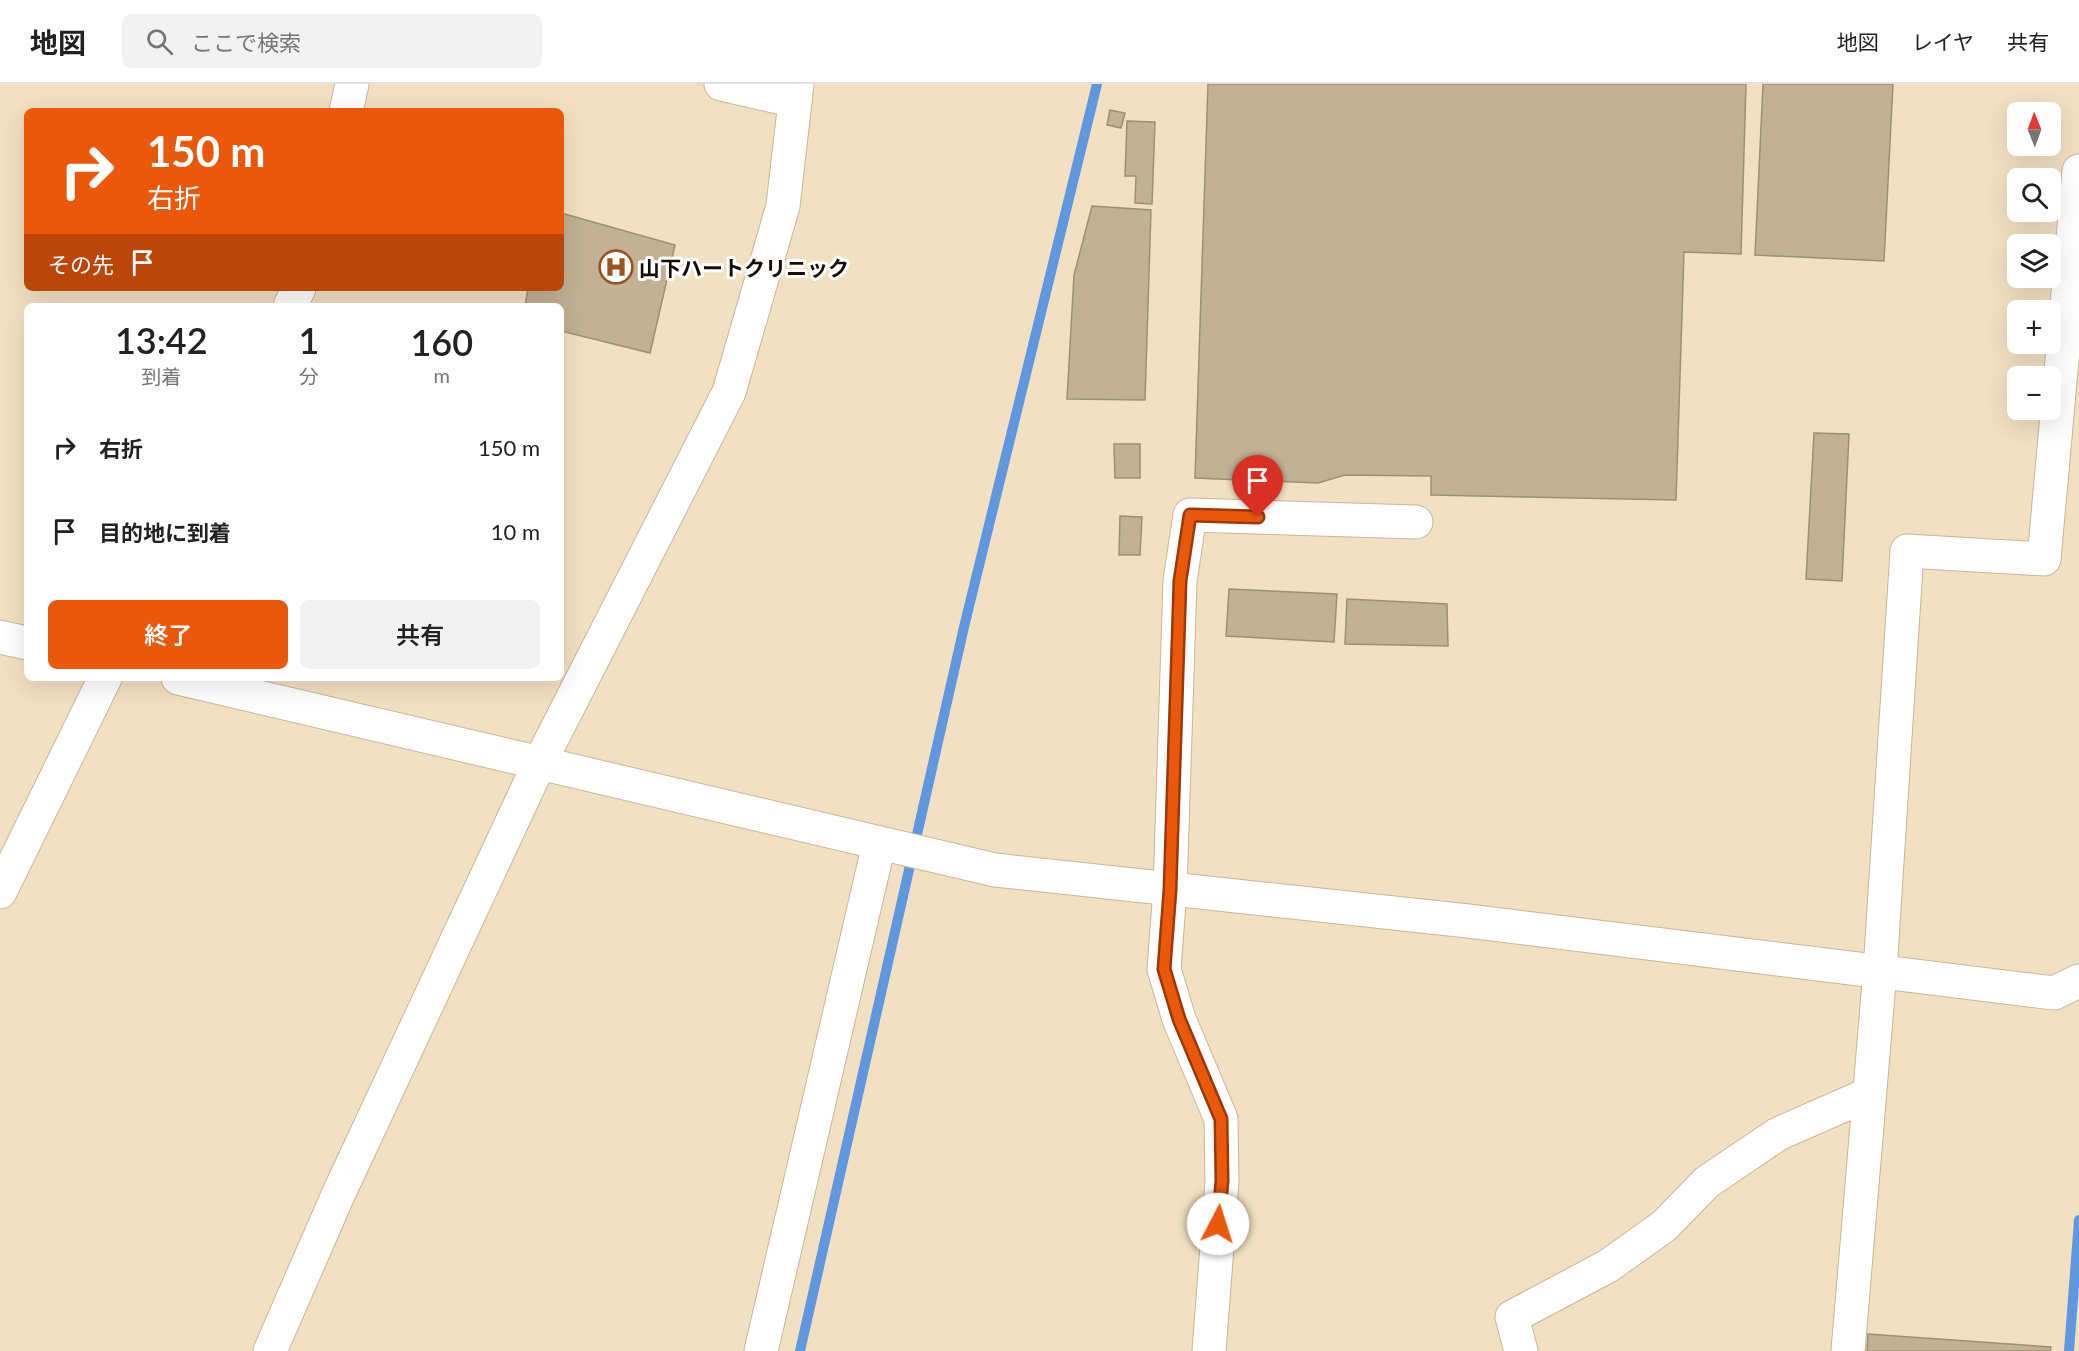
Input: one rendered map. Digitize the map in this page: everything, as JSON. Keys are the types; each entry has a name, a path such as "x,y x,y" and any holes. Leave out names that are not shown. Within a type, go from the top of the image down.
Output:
{"street":[{"path":"347,108 352,84"},
{"path":"270,1351 338,1195 539,764 729,392 783,206 796,92 720,84"},
{"path":"1848,1351 1880,971 1907,551 2044,559 2079,171"},
{"path":"1209,1351 1222,1181 1221,1119 1179,1019 1164,969 1170,890 1180,581 1190,515 1416,522"},
{"path":"0,637 24,642"},
{"path":"0,892 104,681"},
{"path":"191,681 995,870 1480,922 2054,993 2079,981"},
{"path":"761,1351 885,845"},
{"path":"1521,1351 1512,1317 1608,1266 1664,1226 1707,1182 1778,1134 1869,1094"}],"building":[{"path":"1208,84 1746,84 1741,254 1684,252 1676,500 1431,495 1431,476 1345,475 1318,483 1195,478"},
{"path":"1763,84 1893,84 1884,261 1755,255"},
{"path":"1110,110 1125,113 1121,128 1107,125"},
{"path":"1127,121 1155,122 1152,204 1135,203 1136,176 1125,176"},
{"path":"1092,206 1151,210 1145,400 1067,399 1074,275"},
{"name":"山下ハートクリニック","path":"564,214 675,245 650,353 564,332 564,303 526,303 528,291 564,291"},
{"path":"1814,433 1849,434 1842,581 1806,579"},
{"path":"1114,444 1140,444 1140,478 1115,478"},
{"path":"1120,516 1142,517 1140,555 1119,555"},
{"path":"1229,589 1337,594 1334,642 1226,636"},
{"path":"1347,599 1447,604 1448,646 1345,644"},
{"path":"1868,1334 2051,1347 2050,1351 1867,1351"}],"waterway":[{"path":"800,1351 964,627 1097,84"},
{"path":"2069,1351 2079,1220"}],"place":[{"name":"山下ハートクリニック","path":"616,267"}],"route":[{"path":"1218,1224 1222,1181 1221,1119 1179,1019 1164,969 1170,890 1180,581 1190,515 1258,517"}]}
